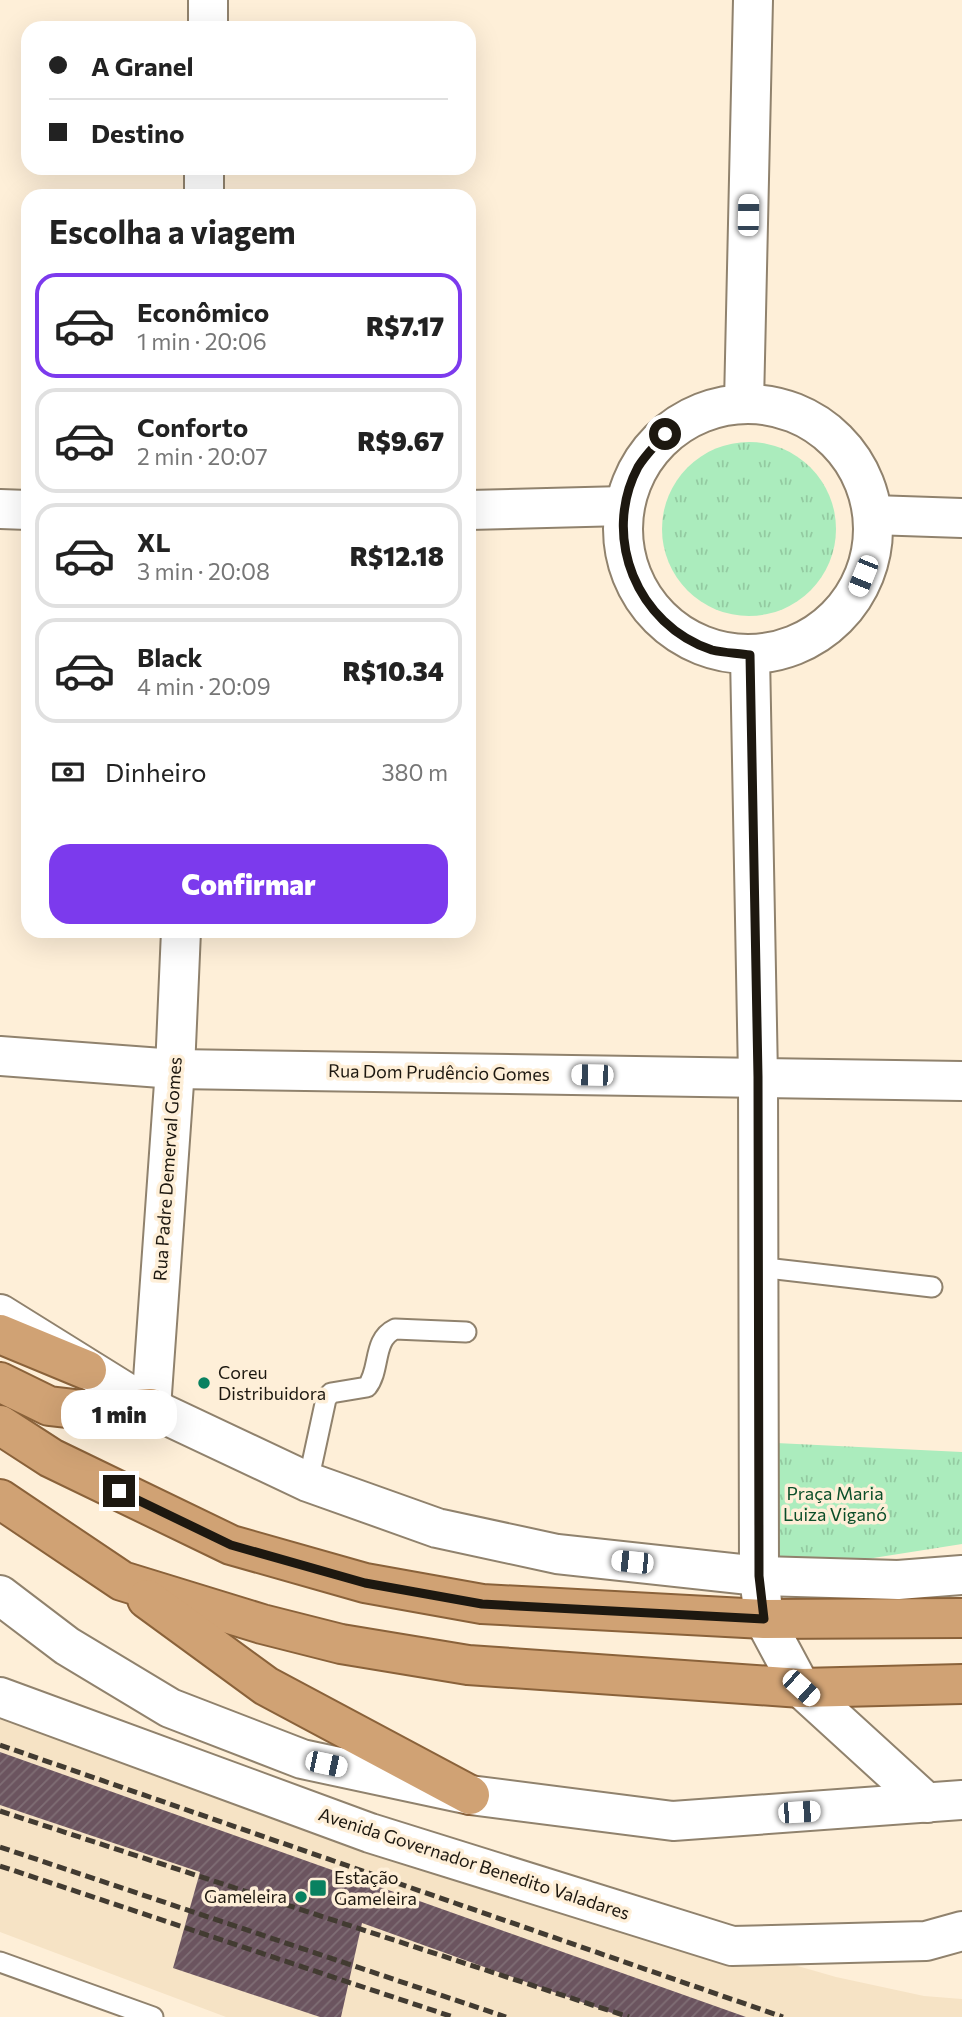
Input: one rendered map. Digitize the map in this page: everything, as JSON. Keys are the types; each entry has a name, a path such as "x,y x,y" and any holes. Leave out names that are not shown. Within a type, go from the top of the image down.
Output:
{"highway":[{"path":"0,1334 87,1370"},
{"path":"0,1382 49,1406 101,1412 151,1408"},
{"path":"0,1425 51,1458 231,1545 365,1583 482,1604 764,1619 962,1618"},
{"path":"0,1499 122,1581 266,1686 470,1795"},
{"path":"122,1581 262,1624 341,1644 468,1665 801,1688 962,1684"}],"street":[{"path":"208,0 208,21"},
{"path":"744,403 753,0"},
{"path":"744,403 780,408 815,423 834,439 843,447 863,479 873,515 871,557 855,596 827,627 791,648 750,655 713,650 680,634 652,610 632,579 623,543 624,506 639,466 665,434 702,411 744,403"},
{"path":"476,510 624,506"},
{"path":"0,509 21,510"},
{"path":"873,515 962,518"},
{"path":"750,655 758,1077 759,1576 764,1619 801,1688 944,1801"},
{"name":"Rua Padre Demerval Gomes","path":"151,1408 175,1069 181,938"},
{"name":"Rua Dom Prudêncio Gomes","path":"0,1056 175,1069 962,1081"},
{"path":"0,1314 151,1408 308,1482 437,1528 557,1554 759,1576 898,1580 962,1575"},
{"path":"0,1595 68,1646 170,1708 302,1759 470,1795 673,1821 944,1801"},
{"name":"Avenida Governador Benedito Valadares","path":"0,1697 370,1833 732,1946 926,1941 962,1931"}],"lane":[{"path":"758,1267 932,1286"},
{"path":"308,1482 326,1399 331,1393 367,1387 373,1380 380,1343 386,1333 395,1329 466,1332"},
{"path":"0,1962 153,2017"}],"shaded area":[{"path":"0,1695 725,1945 836,1977 924,1996 962,1999 962,2017 226,2017 0,1932"}],"green space":[{"path":"749,442 782,449 810,468 829,496 836,529 829,562 810,590 782,609 749,616 716,609 688,590 669,562 662,529 669,496 688,468 716,449"},
{"name":"Praça Maria Luiza Viganó","path":"776,1443 962,1452 962,1544 835,1564 774,1569"}],"building":[{"name":"Gameleira","path":"0,1752 746,2017 623,2017 362,1923 341,2017 320,2017 173,1968 200,1872 0,1805"}],"railway":[{"path":"0,1745 783,2017"},
{"path":"0,1811 629,2017"},
{"path":"0,1847 506,2017"},
{"path":"0,1866 453,2017"}],"place":[{"name":"Coreu Distribuidora","path":"204,1383"},
{"name":"Estação Gameleira","path":"318,1888"},
{"name":"Gameleira","path":"301,1897"}],"route":[{"path":"119,1491 231,1545 365,1583 482,1604 764,1619 759,1576 758,1077 750,655 713,650 680,634 652,610 632,579 623,543 624,506 639,466 665,434"}]}
